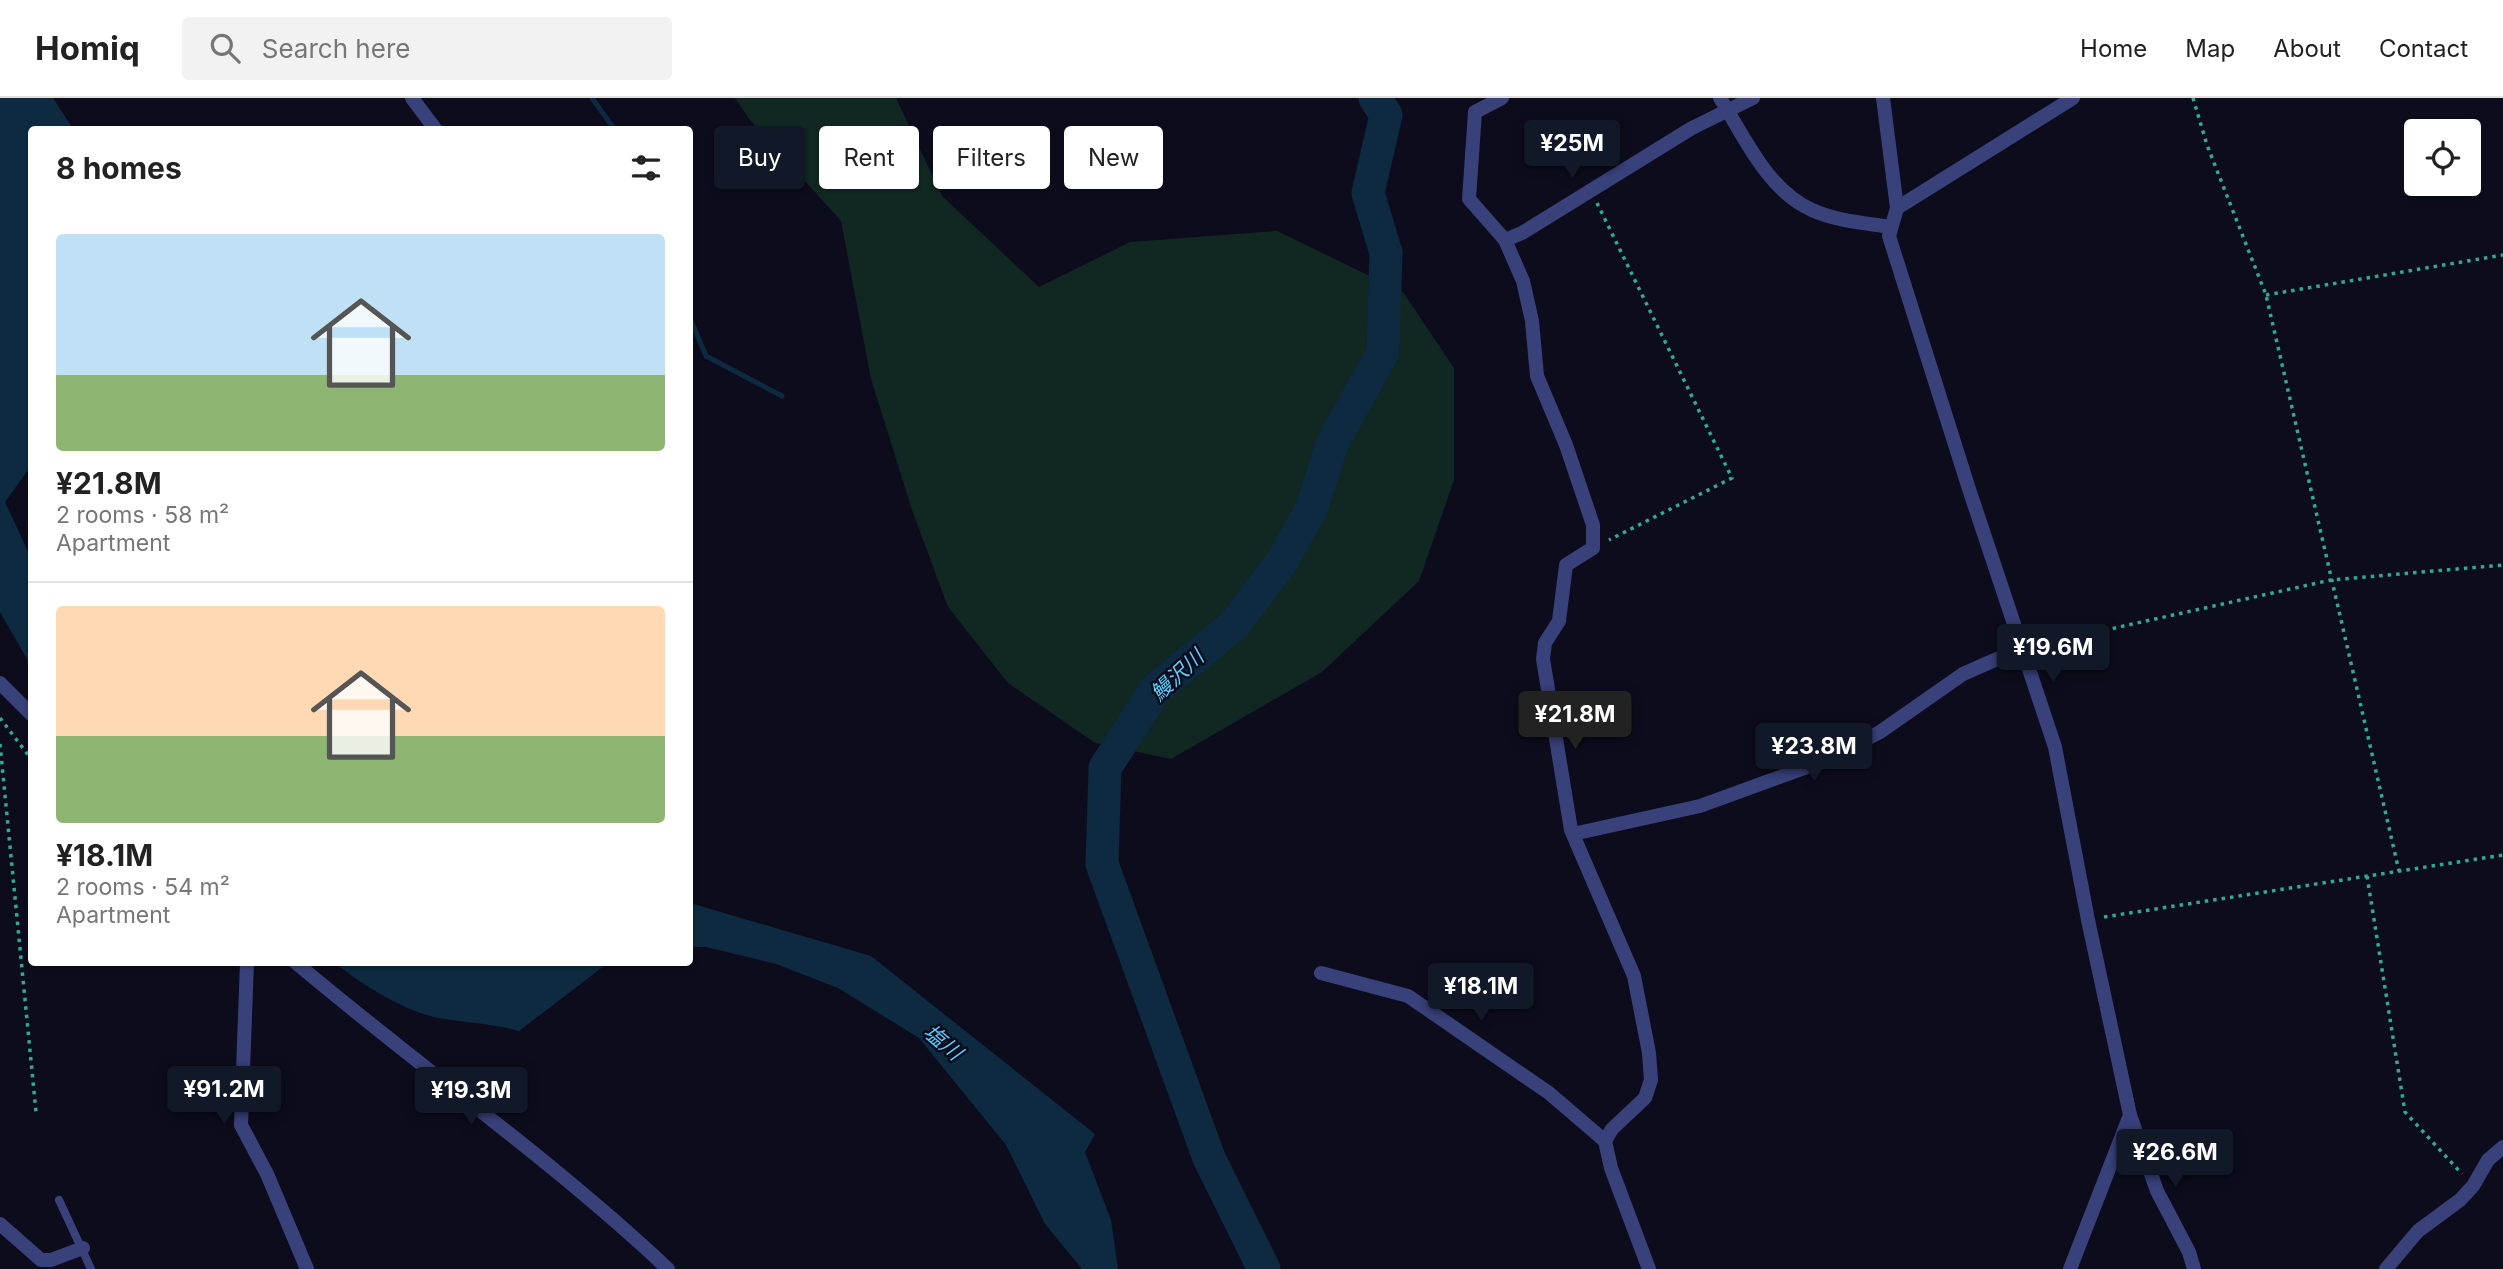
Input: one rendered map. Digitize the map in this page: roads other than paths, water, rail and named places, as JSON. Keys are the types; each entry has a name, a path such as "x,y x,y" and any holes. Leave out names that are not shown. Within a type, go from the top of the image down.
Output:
{"street":[{"path":"412,98 433,126"},
{"path":"1502,98 1475,112 1469,199 1505,240 1523,281 1532,321 1537,376 1566,445 1593,525 1593,548 1566,565 1559,621 1545,643 1543,659 1573,834 1634,976 1649,1053 1651,1080 1645,1098 1612,1129 1605,1141"},
{"path":"1505,240 1522,233 1724,104 1753,98"},
{"path":"1882,98 1897,208 1889,236 2055,747 2088,920 2130,1115 2157,1191 2189,1252 2194,1269"},
{"path":"1897,208 2073,98"},
{"path":"1724,104 1769,175 1810,209 1842,219 1891,227"},
{"path":"1573,834 1700,806 1821,762 1880,732 1963,674 2022,648"},
{"path":"0,683 28,711"},
{"path":"247,966 242,1125 267,1174 307,1269"},
{"path":"300,966 377,1031 604,1208 668,1269"},
{"path":"1321,973 1417,1001 1549,1093 1605,1141 1611,1168 1649,1269"},
{"path":"2070,1269 2130,1115"},
{"path":"2386,1269 2418,1231 2460,1200 2473,1186 2488,1160 2503,1147"},
{"path":"0,1224 41,1260 51,1260 83,1248"}],"lane":[{"path":"59,1200 91,1269"}],"water":[{"path":"0,98 53,98 71,126 28,126 28,470 5,502 28,552 28,661 0,612"},
{"name":"塩川","path":"693,904 871,956 1095,1134 1085,1152 1111,1220 1118,1269 1082,1269 1045,1224 1006,1145 919,1038 838,988 776,964 706,947 693,947"},
{"path":"339,966 604,966 519,1031 421,1013 382,995"}],"waterway":[{"path":"592,98 612,126"},
{"name":"鰻沢川","path":"1264,1269 1209,1158 1102,864 1105,768 1155,690 1234,625 1281,563 1312,508 1332,444 1383,352 1386,253 1368,193 1386,115 1375,98"},
{"path":"693,325 706,356 782,396"}]}
